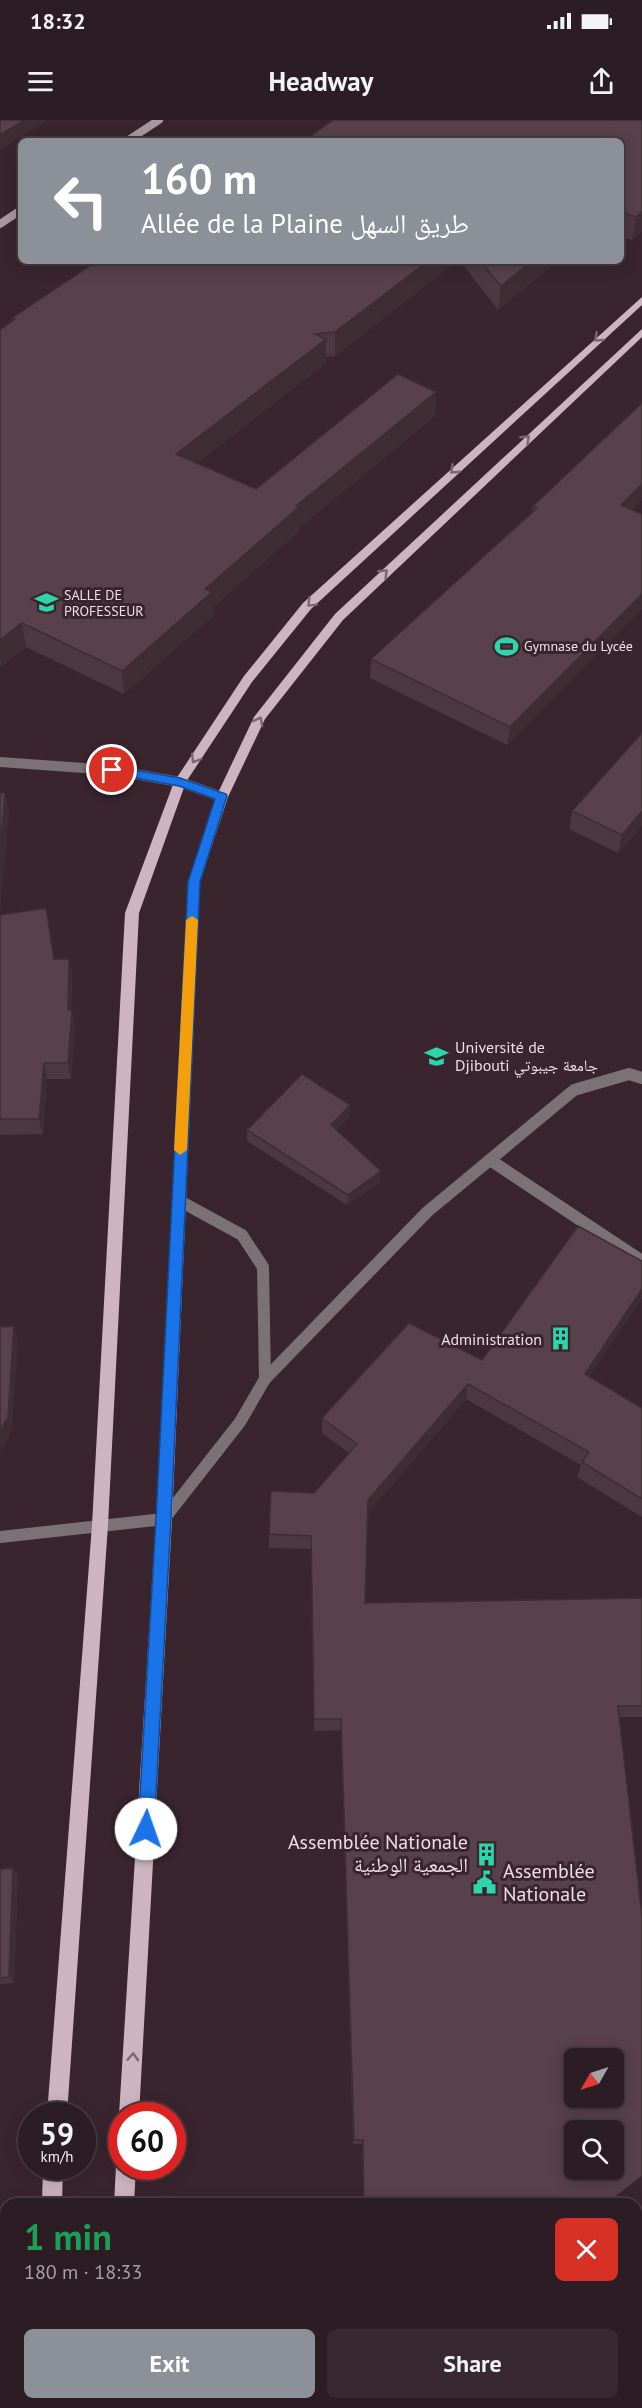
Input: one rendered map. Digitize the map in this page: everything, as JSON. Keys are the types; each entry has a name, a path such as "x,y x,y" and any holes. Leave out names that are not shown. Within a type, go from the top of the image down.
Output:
{"main road":[{"path":"132,138 159,120"},
{"path":"0,224 18,212"},
{"path":"58,2102 100,1525 132,913 180,782 248,679 308,606 642,300"},
{"path":"130,2102 164,1519 194,882 222,796 260,717 339,617 642,332"},
{"path":"52,2198 53,2180"},
{"path":"124,2198 125,2180"}],"street":[{"path":"0,762 112,770 180,782 222,796"},
{"path":"0,1537 164,1519 240,1422 265,1379 428,1212 574,1090 629,1074 642,1078"},
{"path":"490,1160 642,1261"},
{"path":"178,1200 242,1234 263,1267 265,1379"}],"building":[{"path":"0,120 24,120 0,135"},
{"path":"333,120 642,120 642,211 636,217 624,213 624,138 308,138"},
{"path":"93,264 424,264 335,332 315,334 326,339 176,454 256,489 398,374 436,392 296,506 299,507 205,589 212,592 122,671 22,623 0,640 0,330 15,319 12,318"},
{"path":"483,264 528,264 501,286"},
{"path":"642,403 642,484 621,505 642,514 642,594 510,727 371,659 537,508 533,506"},
{"path":"642,733 642,811 622,835 572,811"},
{"path":"0,793 5,793 0,853"},
{"path":"46,908 54,959 69,959 68,1010 72,1010 68,1063 44,1063 39,1119 0,1119 0,915"},
{"path":"302,1074 350,1105 331,1125 381,1171 348,1195 247,1130"},
{"name":"Assemblée Nationale الجمعية الوطنية","path":"578,1226 642,1261 642,1289 585,1374 642,1408 642,1499 582,1462 589,1452 468,1384 368,1500 365,1603 642,1598 642,1706 618,1706 642,1916 642,2176 614,2198 364,2198 363,2140 354,2140 341,1719 314,1719 311,1536 269,1534 271,1491 314,1493 357,1444 322,1418 409,1323 482,1360"},
{"path":"14,1326 8,1417 0,1431 0,1327"},
{"path":"13,1868 9,1977 0,1978 0,1869"}],"slow traffic":[{"path":"180,1150 192,920"}],"place":[{"name":"SALLE DE PROFESSEUR","path":"46,603"},
{"name":"Gymnase du Lycée","path":"506,646"},
{"name":"Université de Djibouti جامعة جيبوتي","path":"437,1056"},
{"name":"Administration","path":"560,1339"},
{"name":"Assemblée Nationale الجمعية الوطنية","path":"486,1854"},
{"name":"Assemblée Nationale","path":"485,1883"}],"route":[{"path":"112,770 180,782 222,796 194,882 164,1519 146,1829"}]}
